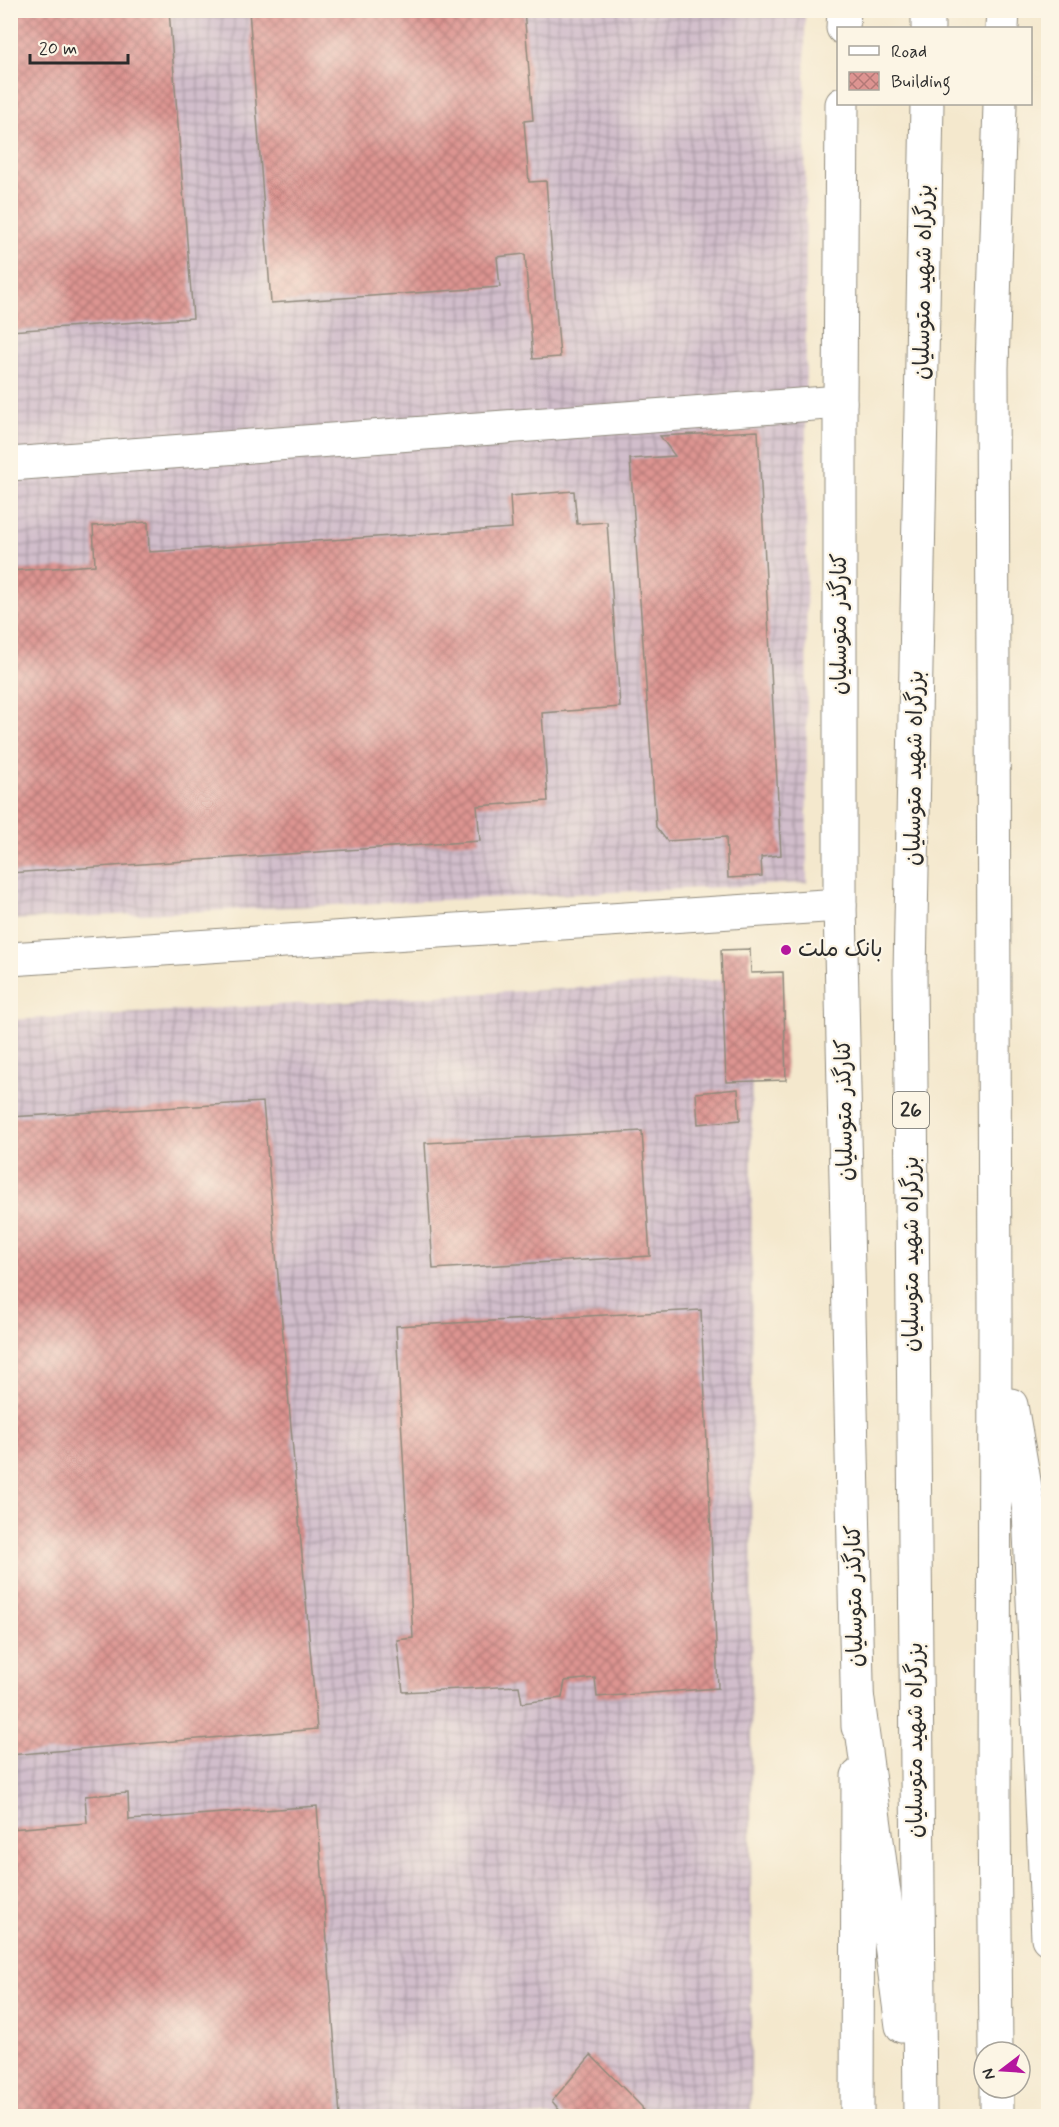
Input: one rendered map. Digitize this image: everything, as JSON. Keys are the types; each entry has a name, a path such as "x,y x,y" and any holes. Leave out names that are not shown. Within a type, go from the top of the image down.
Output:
{"main road":[{"path":"843,27 844,10"},
{"path":"928,10 928,27"},
{"path":"1002,27 1003,10"},
{"name":"کنارگذر متوسلیان","path":"842,105 840,905 858,1700 857,2116"},
{"name":"بزرگراه شهید متوسلیان","path":"920,2116 910,973 927,105"},
{"path":"996,2040 992,368 1000,105"},
{"path":"10,464 840,402"},
{"path":"10,959 840,905"},
{"path":"995,1314 1029,1510 1048,1938"},
{"path":"858,1700 914,2116"},
{"path":"997,2100 997,2116"}],"shaded area":[{"path":"10,11 805,11 807,883 11,920"},
{"path":"752,978 751,2116 11,2116 11,1020"}],"building":[{"path":"10,10 169,10 193,318 10,331"},
{"path":"249,10 524,10 533,120 524,121 529,182 546,181 560,357 533,359 525,254 497,257 500,287 271,303"},
{"path":"758,431 781,855 761,857 762,876 728,878 726,837 667,841 656,827 630,459 675,456 660,436"},
{"path":"574,491 577,524 607,522 620,707 542,713 548,801 477,806 480,841 10,873 10,571 95,565 93,526 148,522 149,552 512,528 510,496"},
{"path":"750,949 751,973 783,972 786,1080 726,1082 721,950"},
{"path":"738,1089 740,1120 698,1124 696,1093"},
{"path":"263,1102 317,1729 10,1755 10,1117"},
{"path":"642,1131 650,1256 433,1269 425,1143"},
{"path":"701,1310 718,1688 597,1697 595,1678 565,1681 562,1698 522,1703 519,1686 403,1692 397,1640 413,1638 396,1326"},
{"path":"128,1793 129,1820 317,1806 340,2116 10,2116 10,1829 87,1823 85,1796"},
{"path":"591,2055 642,2107 644,2116 564,2116 552,2101"}],"place":[{"name":"بانک ملت","path":"786,950"}]}
